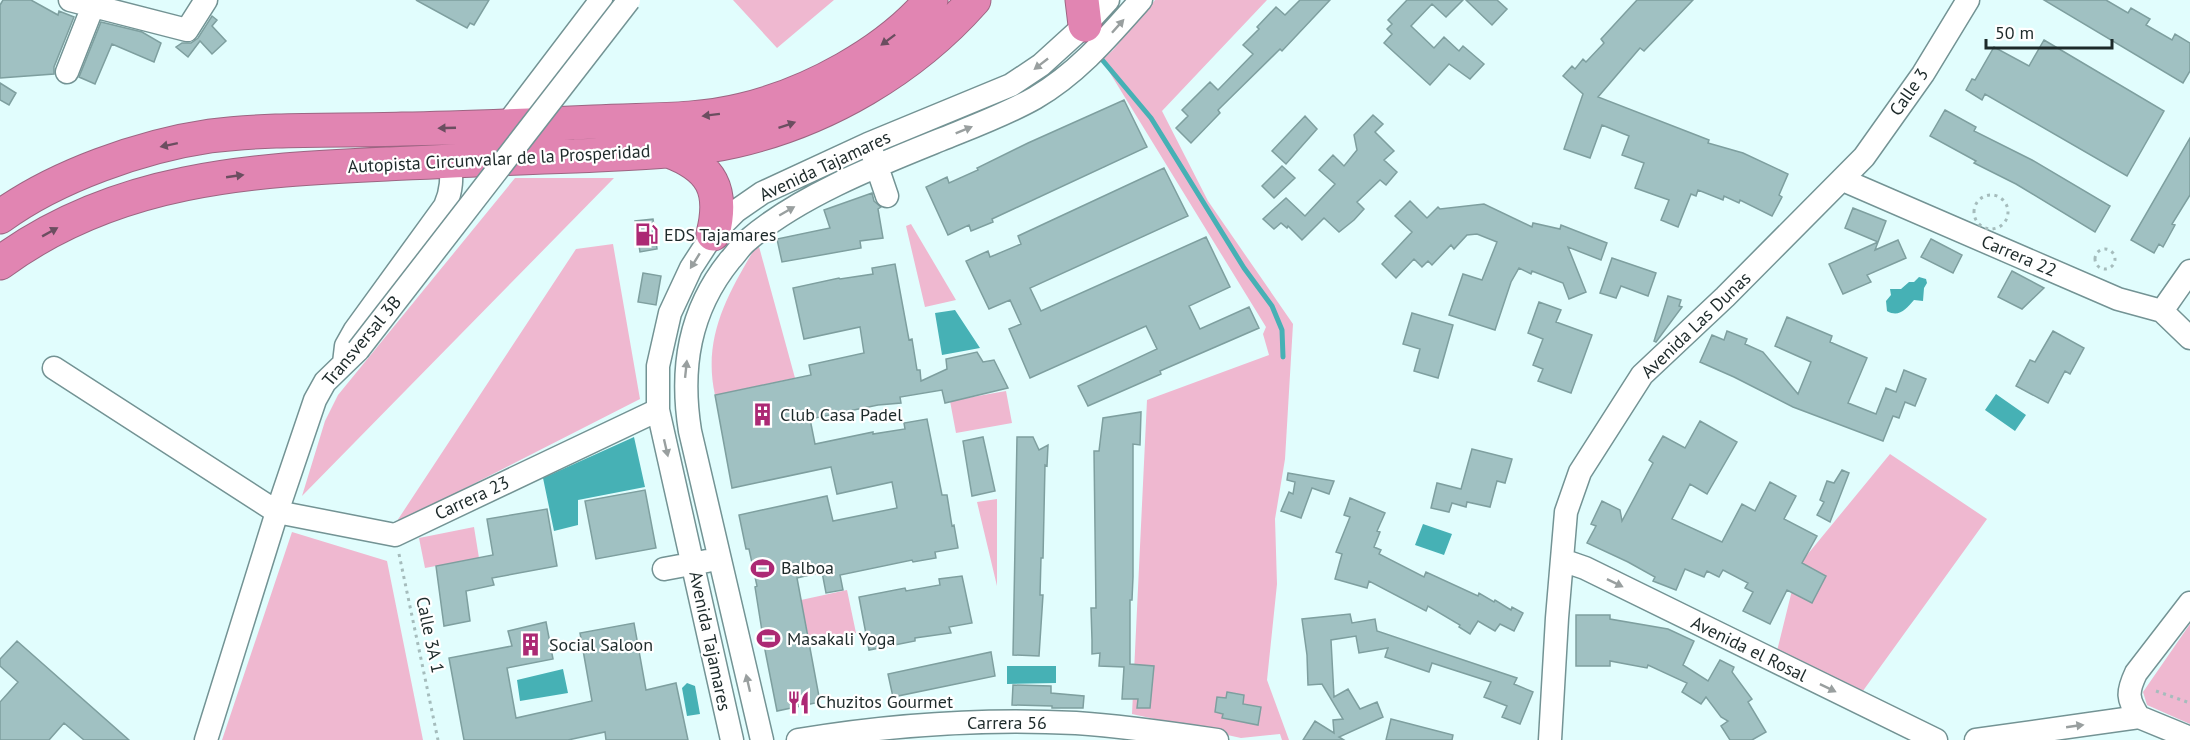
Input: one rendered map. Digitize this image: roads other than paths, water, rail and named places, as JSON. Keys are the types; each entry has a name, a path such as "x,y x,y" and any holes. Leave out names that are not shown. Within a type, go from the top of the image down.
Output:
{"highway":[{"name":"Autopista Circunvalar de la Prosperidad","path":"0,217 74,175 144,150 209,136 263,132 673,119 742,110 811,87 859,61 895,34 931,0"},
{"name":"Autopista Circunvalar de la Prosperidad","path":"0,263 18,250 83,214 137,194 189,182 263,172 669,151 711,146 767,132 851,98 887,76 946,29 974,0"},
{"path":"669,151 689,158 706,173 716,192 718,213 712,234"}],"street":[{"path":"70,0 187,30 206,0"},
{"path":"351,356 346,346 355,330 445,206 451,192 452,177 465,160 506,126 601,0"},
{"name":"Transversal 3B","path":"206,740 277,512 315,400 325,382 351,356 629,0"},
{"path":"1087,26 1108,0"},
{"path":"1087,26 1141,0"},
{"name":"Calle 3","path":"1843,180 1864,157 1923,74 1968,0"},
{"path":"68,72 93,6"},
{"name":"Avenida Tajamares","path":"732,740 699,629 693,563 658,410 658,366 670,313 691,268 712,234 736,211 762,193 868,144 1011,85 1041,65 1087,26"},
{"name":"Avenida Tajamares","path":"762,740 690,431 686,403 685,380 688,350 701,307 718,275 746,241 783,213 878,165 1004,114 1037,97 1070,74 1087,26"},
{"path":"868,144 878,165 887,196"},
{"name":"Carrera 22","path":"1843,180 2118,299 2162,311 2190,338"},
{"name":"Avenida Las Dunas","path":"1550,740 1566,512 1580,472 1642,375 1725,297 1843,180"},
{"path":"2162,311 2190,272"},
{"path":"54,369 277,512"},
{"name":"Carrera 23","path":"277,512 395,535 658,410"},
{"path":"664,569 720,559"},
{"name":"Avenida el Rosal","path":"1562,560 1585,568 1936,740"},
{"path":"2139,717 2129,703 2131,684 2136,673 2190,603"},
{"path":"1976,740 2139,717 2190,738"},
{"name":"Carrera 56","path":"798,740 854,731 945,723 1066,723 1152,730 1217,740"}],"water":[{"path":"1919,277 1926,279 1927,283 1924,288 1923,301 1914,300 1899,313 1887,311 1886,301 1891,295 1890,289 1901,289"},
{"path":"955,310 980,348 942,355 935,313"},
{"path":"1996,394 2026,415 2015,431 1985,410"},
{"path":"634,437 645,487 578,500 578,525 554,531 543,478"},
{"path":"1423,524 1452,534 1444,555 1415,545"},
{"path":"1007,666 1056,666 1056,683 1007,684"},
{"path":"563,669 568,693 520,701 517,680"},
{"path":"687,683 695,686 700,714 687,716 682,688"}],"waterway":[{"path":"1099,56 1151,118 1244,268 1272,306 1282,330 1283,357"}],"place":[{"name":"EDS Tajamares","path":"646,235"},
{"name":"Club Casa Padel","path":"762,415"},
{"name":"Balboa","path":"763,568"},
{"name":"Masakali Yoga","path":"769,639"},
{"name":"Social Saloon","path":"531,645"},
{"name":"Chuzitos Gourmet","path":"798,702"}]}
